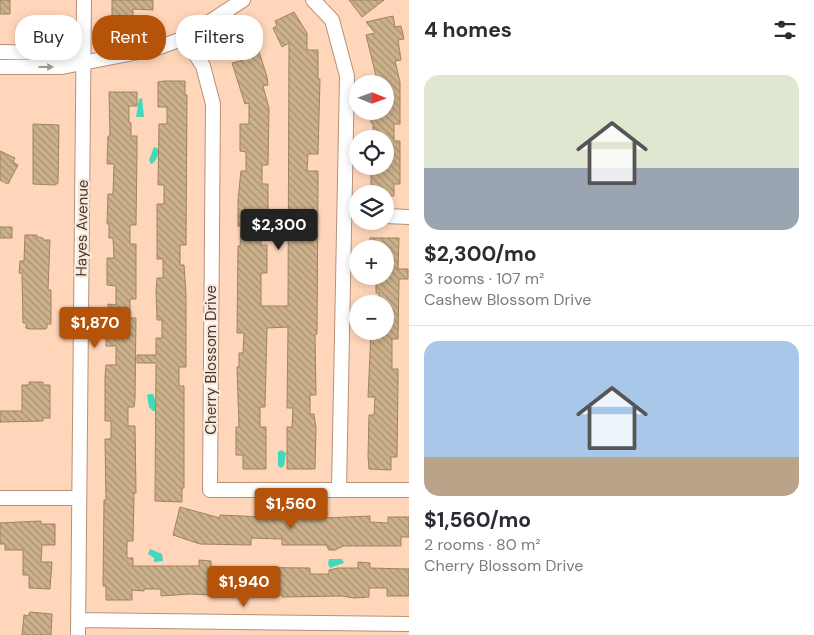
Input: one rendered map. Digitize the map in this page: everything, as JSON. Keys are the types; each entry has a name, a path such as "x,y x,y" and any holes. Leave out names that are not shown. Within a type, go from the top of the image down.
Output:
{"street":[{"name":"Hayes Avenue","path":"78,635 84,0"},
{"path":"220,15 243,0"},
{"path":"313,0 332,20 347,76 350,185"},
{"path":"0,67 62,67 130,55 176,41"},
{"path":"0,52 62,53 83,62"},
{"name":"Cherry Blossom Drive","path":"198,60 202,66 213,104 210,490 409,490"},
{"path":"394,216 409,217"},
{"path":"339,490 350,230"},
{"path":"0,498 79,498"},
{"path":"78,620 206,628 409,624"}],"water":[{"path":"142,98 144,117 136,117 139,99"},
{"path":"154,147 159,149 159,151 156,160 151,164 149,160"},
{"path":"153,394 159,411 153,411 149,407 147,395"},
{"path":"281,450 286,453 284,466 281,468 278,466 278,452"},
{"path":"150,549 162,554 163,561 154,562 154,558 148,554"},
{"path":"329,559 342,559 344,563 330,568 328,564"}],"building":[{"path":"0,0 10,0 10,14 0,14"},
{"path":"112,0 153,0 153,10 133,9 133,15 112,15"},
{"path":"349,0 384,0 362,17"},
{"path":"294,12 307,33 307,50 318,50 318,79 320,79 318,154 308,154 307,171 318,171 317,334 315,334 316,395 310,395 310,414 314,414 316,428 315,469 287,469 287,427 292,427 293,408 287,408 288,327 267,328 265,407 260,407 260,427 266,427 266,469 243,469 243,455 236,455 236,427 239,427 237,367 239,367 239,353 243,353 244,333 237,333 238,246 240,246 241,226 238,226 238,200 241,171 246,171 246,152 240,151 240,124 249,124 249,103 245,104 232,63 244,60 262,60 267,77 268,85 263,86 269,108 268,165 262,165 262,184 268,184 268,213 262,213 261,245 267,245 267,273 261,273 261,306 288,306 289,43 282,47 273,28 277,26 275,21"},
{"path":"393,16 395,27 401,26 404,39 398,40 401,60 395,61 400,82 400,124 394,124 394,130 373,130 373,123 371,123 371,120 394,120 394,75 376,75 366,35 375,33 366,22"},
{"path":"185,81 185,95 187,95 186,245 180,245 180,265 184,265 186,294 186,367 179,367 179,386 184,386 184,488 182,488 182,502 155,501 156,363 137,363 137,355 156,355 156,338 162,338 162,320 157,320 156,290 157,278 163,278 163,259 157,259 157,204 164,204 164,185 158,185 159,124 167,124 167,107 158,107 158,82"},
{"path":"109,92 137,92 137,106 129,106 131,136 137,136 136,225 130,225 130,244 136,244 136,299 130,299 130,318 136,318 135,399 134,407 128,407 128,426 135,426 136,493 134,493 133,541 127,541 127,558 133,558 133,566 199,566 199,560 211,561 211,567 310,568 310,574 329,574 329,570 338,568 358,568 358,562 370,563 370,568 409,569 409,596 387,596 387,588 369,588 369,597 354,598 342,596 282,597 282,595 263,594 249,595 249,597 190,594 161,596 161,589 144,589 144,591 132,590 132,600 106,600 106,586 103,586 104,500 106,500 105,439 111,439 111,421 105,421 105,377 106,365 116,365 116,346 106,346 108,304 116,305 116,286 107,285 107,258 114,258 113,238 109,238 109,224 107,224 108,194 113,194 114,164 107,164 108,136 110,136"},
{"path":"33,124 59,125 58,183 55,185 33,184"},
{"path":"394,141 400,141 400,184 371,185 371,175 394,175"},
{"path":"0,151 15,158 13,162 18,165 8,184 0,180"},
{"path":"0,227 12,227 12,238 0,238"},
{"path":"25,235 37,235 37,237 43,238 43,240 50,240 48,290 51,290 51,324 47,324 45,329 29,329 26,328 26,323 23,323 22,273 19,273 20,261 24,261"},
{"path":"370,238 399,238 398,269 408,269 408,279 399,279 398,339 394,339 394,295 379,295 379,293 376,293 376,285 394,285 394,240 370,240"},
{"path":"371,340 392,340 392,369 398,369 398,382 397,457 391,457 391,470 369,469 369,415 374,415 375,397 368,397"},
{"path":"29,382 43,382 43,385 50,385 50,418 43,418 43,421 0,422 0,411 22,411 22,385 29,385"},
{"path":"180,507 220,518 220,515 283,518 283,516 312,515 324,518 370,516 370,522 388,523 388,517 409,517 409,537 401,537 401,546 343,546 335,550 329,550 326,545 282,545 282,539 251,538 251,545 200,544 173,535"},
{"path":"41,521 41,524 55,524 55,545 42,545 41,562 52,562 50,589 29,588 29,575 23,575 23,550 5,550 5,544 0,544 0,523"},
{"path":"30,612 52,614 51,635 22,635 24,615 28,616"}]}
